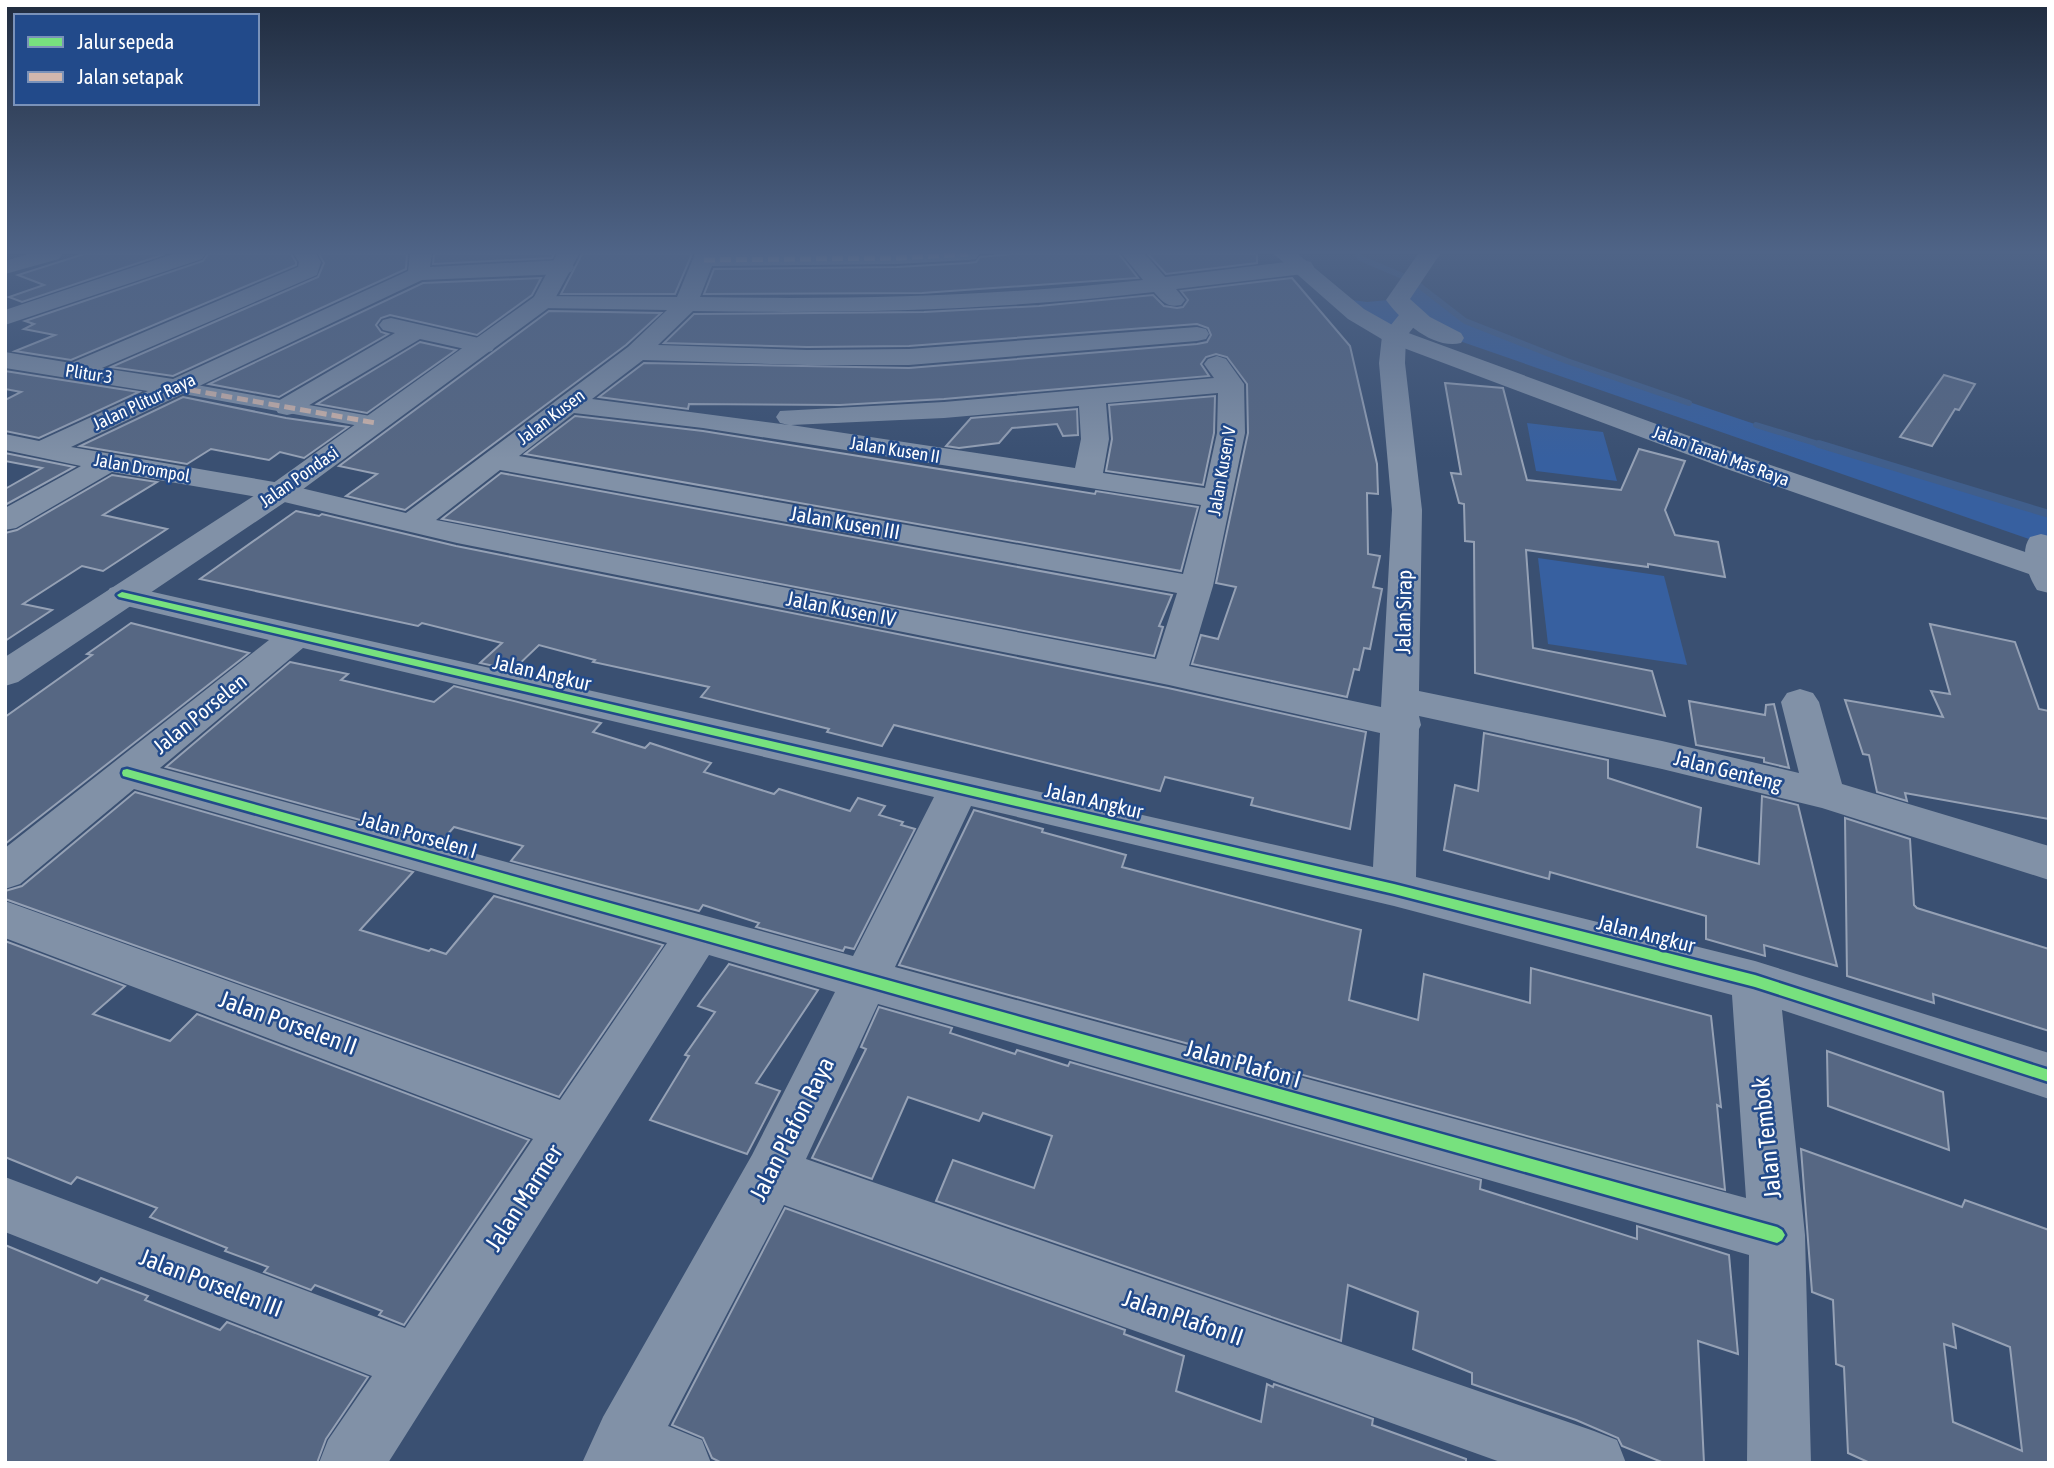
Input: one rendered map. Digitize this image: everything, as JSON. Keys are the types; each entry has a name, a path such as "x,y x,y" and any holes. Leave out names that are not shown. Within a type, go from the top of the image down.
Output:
{"street":[{"path":"73,371 187,323"},
{"name":"Jalan Plitur Raya","path":"42,450 317,323"},
{"path":"379,323 483,346"},
{"name":"Jalan Pondasi","path":"5,674 280,492 514,323"},
{"name":"Jalan Kusen","path":"412,523 637,352 668,323"},
{"path":"1189,323 1231,384"},
{"name":"Jalan Sirap","path":"1394,889 1407,510 1391,363 1399,323"},
{"name":"Jalan Tanah Mas Raya","path":"1425,323 1744,465 2046,563"},
{"path":"287,407 416,331"},
{"path":"637,352 796,358 906,357 1011,352 1197,334"},
{"name":"Plitur 3","path":"5,360 174,387"},
{"name":"Jalan Kusen II","path":"703,420 944,410 1231,384"},
{"name":"Jalan Kusen V","path":"1169,673 1219,499 1231,433 1231,384"},
{"path":"174,387 376,423"},
{"path":"1087,480 1093,461 1097,421 1091,398"},
{"name":"Jalan Kusen II","path":"570,404 703,420 1219,499"},
{"name":"Jalan Drompol","path":"5,442 108,463 280,492"},
{"name":"Jalan Kusen III","path":"495,460 1196,586"},
{"path":"5,521 108,463"},
{"name":"Jalan Kusen IV","path":"280,492 412,523 1169,673 1402,712"},
{"name":"Jalan Angkur","path":"122,595 1394,889 1755,981 2049,1076"},
{"name":"Jalan Porselen","path":"5,872 296,636"},
{"path":"1800,702 1824,794"},
{"name":"Jalan Genteng","path":"1402,712 1662,755 1824,794 2049,863"},
{"name":"Jalan Porselen I","path":"127,773 698,934"},
{"name":"Jalan Plafon Raya","path":"639,1455 771,1174 958,790"},
{"name":"Jalan Porselen II","path":"5,919 570,1128"},
{"name":"Jalan Plafon I","path":"698,934 1777,1235"},
{"name":"Jalan Marmer","path":"351,1463 698,934"},
{"name":"Jalan Tembok","path":"1755,981 1777,1235 1779,1463"},
{"name":"Jalan Plafon II","path":"771,1174 1594,1463"},
{"name":"Jalan Porselen III","path":"5,1203 416,1363"}],"shaded area":[{"path":"1374,323 1405,323 1394,336"},
{"path":"1422,323 1469,323 1567,361 1850,456 2049,514 2049,546 1448,337"},
{"path":"1527,423 1603,432 1617,481 1536,471"},
{"path":"1538,558 1664,576 1687,665 1548,644"}],"building":[{"path":"30,323 160,323 71,360 15,351 55,335 24,329 34,324"},
{"path":"213,323 289,323 173,376 111,367"},
{"path":"339,323 378,323 376,325 381,332 388,334 279,397 209,384"},
{"path":"423,323 494,323 477,335"},
{"path":"533,323 651,323 626,345 405,510 346,496 377,474 339,466"},
{"path":"685,323 1330,323 1350,346 1377,464 1378,494 1367,493 1368,554 1380,556 1373,587 1382,589 1370,649 1364,648 1359,670 1354,669 1347,697 1192,664 1201,635 1218,639 1236,587 1216,583 1248,433 1247,384 1227,357 1216,354 1206,357 1201,364 1209,376 944,399 840,405 689,404 688,409 599,397 644,363 909,368 1197,344 1207,342 1211,335 1208,328 1197,324 909,346 807,347 664,343"},
{"path":"420,342 456,350 367,413 317,404"},
{"path":"5,371 139,392 39,438 5,431 5,400 21,392 5,389"},
{"path":"1944,375 1975,384 1959,410 1955,409 1932,446 1900,437"},
{"path":"1445,383 1503,388 1527,480 1621,490 1639,449 1685,461 1665,510 1675,535 1718,542 1725,577 1648,564 1648,567 1526,550 1533,648 1652,671 1665,716 1475,673 1474,542 1465,541 1464,504 1459,503 1451,473 1461,474"},
{"path":"1215,396 1214,433 1203,485 1106,471 1112,439 1109,405"},
{"path":"183,397 286,418 348,427 304,458 280,452 269,460 211,449 187,464 80,446"},
{"path":"1077,409 1078,435 1063,436 1057,424 1012,428 999,443 959,448 946,446 971,418"},
{"path":"575,416 703,431 1095,494 1096,491 1198,507 1181,571 525,454"},
{"path":"5,453 74,467 5,505 5,489 42,468 5,461"},
{"path":"501,473 1172,595 1159,626 1163,627 1154,656 442,519"},
{"path":"112,475 157,482 103,515 167,529 103,571 82,566 23,604 52,610 5,641 5,533 17,530"},
{"path":"296,511 319,516 322,514 456,546 1168,688 1366,732 1350,829 1251,805 1253,798 1165,777 1160,791 894,725 882,746 827,732 829,729 701,697 709,687 593,662 595,660 539,645 513,670 480,663 502,643 422,623 418,626 200,579"},
{"path":"131,623 249,653 5,844 5,717 92,655 87,654"},
{"path":"1930,624 2015,642 2039,709 2049,711 2049,819 1905,793 1907,801 1877,792 1869,755 1863,754 1845,700 1943,717 1931,691 1950,694"},
{"path":"290,662 348,674 341,680 434,702 454,686 601,723 593,732 645,748 650,743 711,763 704,772 774,794 779,789 850,811 858,798 885,806 879,815 903,822 901,825 915,829 854,949 845,947 843,951 756,927 759,923 703,905 699,911 511,861 523,846 454,827 441,842 166,767"},
{"path":"1689,701 1765,715 1766,705 1774,704 1789,768 1764,762 1764,758 1696,745"},
{"path":"1484,733 1608,760 1608,778 1701,808 1697,847 1759,864 1762,796 1798,805 1837,966 1764,945 1765,956 1706,939 1706,916 1550,872 1549,879 1444,850 1455,785 1478,791"},
{"path":"135,792 413,872 360,930 429,951 431,949 446,954 494,896 663,945 559,1097 5,899 5,891 22,886"},
{"path":"974,810 1126,855 1122,867 1361,930 1349,1000 1418,1020 1424,974 1530,1003 1531,968 1711,1016 1721,1107 1717,1105 1725,1190 899,965"},
{"path":"1845,818 1910,839 1914,905 1917,908 2049,949 2049,1031 1933,994 1934,1003 1847,976"},
{"path":"5,941 125,986 93,1014 170,1041 197,1014 529,1140 404,1325 379,1315 382,1311 315,1285 311,1290 264,1272 268,1267 225,1251 227,1248 150,1217 157,1208 77,1177 71,1184 5,1157"},
{"path":"729,964 818,990 756,1083 780,1091 747,1154 650,1120 689,1056 685,1055 715,1012 698,1006"},
{"path":"879,1007 952,1028 950,1033 1015,1054 1017,1050 1068,1066 1070,1062 1481,1180 1480,1189 1637,1239 1637,1226 1729,1255 1738,1354 1698,1341 1704,1463 1664,1463 1622,1446 1618,1438 1576,1420 1472,1384 1472,1373 1413,1349 1418,1312 1348,1285 1341,1341 936,1201 953,1160 1034,1188 1052,1136 983,1113 979,1121 908,1097 872,1179 812,1158 866,1049 861,1047"},
{"path":"1827,1051 1943,1092 1949,1150 1828,1106"},
{"path":"1801,1149 1962,1207 1965,1200 2049,1230 2049,1463 1870,1463 1848,1453 1844,1367 1836,1364 1833,1300 1812,1292","holes":["1953,1324 2010,1347 2022,1451 1953,1422 1944,1344 1956,1348"]},
{"path":"785,1208 1125,1330 1124,1334 1184,1356 1176,1391 1261,1422 1267,1384 1273,1387 1274,1384 1373,1419 1372,1425 1466,1459 1466,1463 722,1463 712,1458 703,1438 672,1425"},
{"path":"5,1245 97,1283 101,1278 148,1296 145,1300 220,1330 227,1322 368,1377 326,1439 317,1463 5,1463"}],"waterway":[{"path":"1469,323 1567,361 1689,403"},
{"path":"1756,425 1825,446"},
{"path":"1819,444 2049,514"}],"marked path":[{"path":"174,387 376,423"}],"cycle path":[{"path":"122,595 1394,889 1755,981 2049,1076"},
{"path":"127,773 1777,1235"}]}
